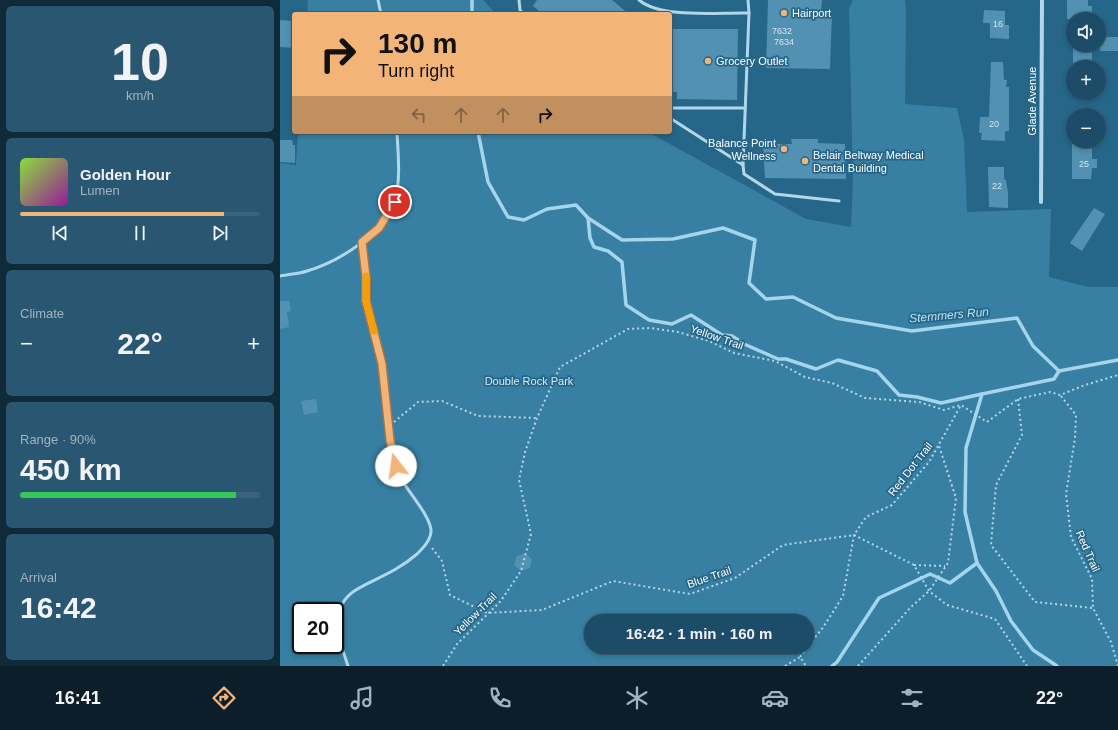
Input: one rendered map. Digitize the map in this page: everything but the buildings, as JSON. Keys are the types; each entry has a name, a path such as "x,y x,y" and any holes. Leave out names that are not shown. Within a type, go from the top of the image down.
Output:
{"street":[{"name":"Glade Avenue","path":"1041,202 1042,0"}],"lane":[{"path":"378,0 381,12"},
{"path":"519,0 522,12"},
{"path":"639,0 646,6 664,12"},
{"path":"748,0 749,13 743,165 744,174 776,194 838,201"},
{"path":"672,12 749,13"},
{"path":"672,108 745,108"},
{"path":"672,119 743,165"},
{"path":"280,276 306,272 342,256 379,228 395,202 398,186 396,134"},
{"path":"348,666 341,644 339,628 340,607 345,598 350,592 410,560 427,543 431,530 429,522 399,473 392,451 382,364 366,301 366,277 362,242"}],"path":[{"name":"Yellow Trail","path":"443,666 457,644 487,613 500,602 521,571 531,534 519,480 525,452 537,418 560,367 628,329 651,328 678,332 709,341 734,353 775,361 805,376 832,383 865,398 919,402 944,410 961,405"},
{"path":"961,405 988,422 1018,399 1050,392 1060,396 1085,385 1118,375"},
{"name":"Red Trail","path":"1060,396 1076,415 1075,438 1066,494 1071,537 1092,579 1093,608 1111,642 1118,666"},
{"path":"1018,399 1022,435 996,485 991,545 1035,602 1093,608"},
{"path":"388,426 418,402 442,401 478,416 537,418"},
{"name":"Red Dot Trail","path":"800,657 824,626 843,596 854,535 866,518 892,505 929,462 961,405"},
{"path":"858,666 911,607 929,591 948,563 956,498 939,446"},
{"path":"854,535 914,565 946,566"},
{"name":"Blue Trail","path":"487,613 542,610 613,581 690,594 734,578 783,545 854,535"},
{"path":"427,543 442,561 450,594 487,613"},
{"path":"914,565 929,591 947,605 995,619 1027,666"},
{"path":"785,666 800,657 806,666"}],"green space":[{"path":"308,0 483,0 494,12 307,12"},
{"name":"Double Rock Park","path":"853,0 905,0 905,104 957,108 964,140 967,212 1051,209 1049,277 1088,287 1118,287 1118,666 280,666 280,163 296,165 298,134 652,134 806,219 851,227 853,181 849,9"}],"waterway":[{"name":"Stemmers Run","path":"472,0 472,12"},
{"name":"Stemmers Run","path":"478,134 488,182 508,217 524,220 547,209 576,205 588,218 622,240 673,239 723,228 755,240 749,283 766,299 793,297 836,318 912,331 1017,318 1033,346 1059,371"},
{"name":"Stemmers Run","path":"588,218 590,238 594,247 608,251 622,262 626,305 649,320 672,324 691,315 722,335 732,336 744,344 778,359 786,359 816,369 838,360 877,371 899,395 917,397 941,403 982,394"},
{"path":"1059,371 1118,360"},
{"name":"Stemmers Run","path":"1057,666 1033,650 1011,621 996,591 977,563 965,512 966,448 982,394 1054,379 1059,371"},
{"path":"832,666 837,662 879,598 930,574 950,583 977,563"}],"slow traffic":[{"path":"366,276 366,301 374,331"}],"place":[{"name":"Hairport","path":"784,13"},
{"name":"Grocery Outlet","path":"708,61"},
{"name":"Balance Point Wellness","path":"784,149"},
{"name":"Belair Beltway Medical Dental Building","path":"805,161"}],"route":[{"path":"395,202 379,228 362,242 365,261 366,301 382,364 386,390 390,440 396,466"}]}
